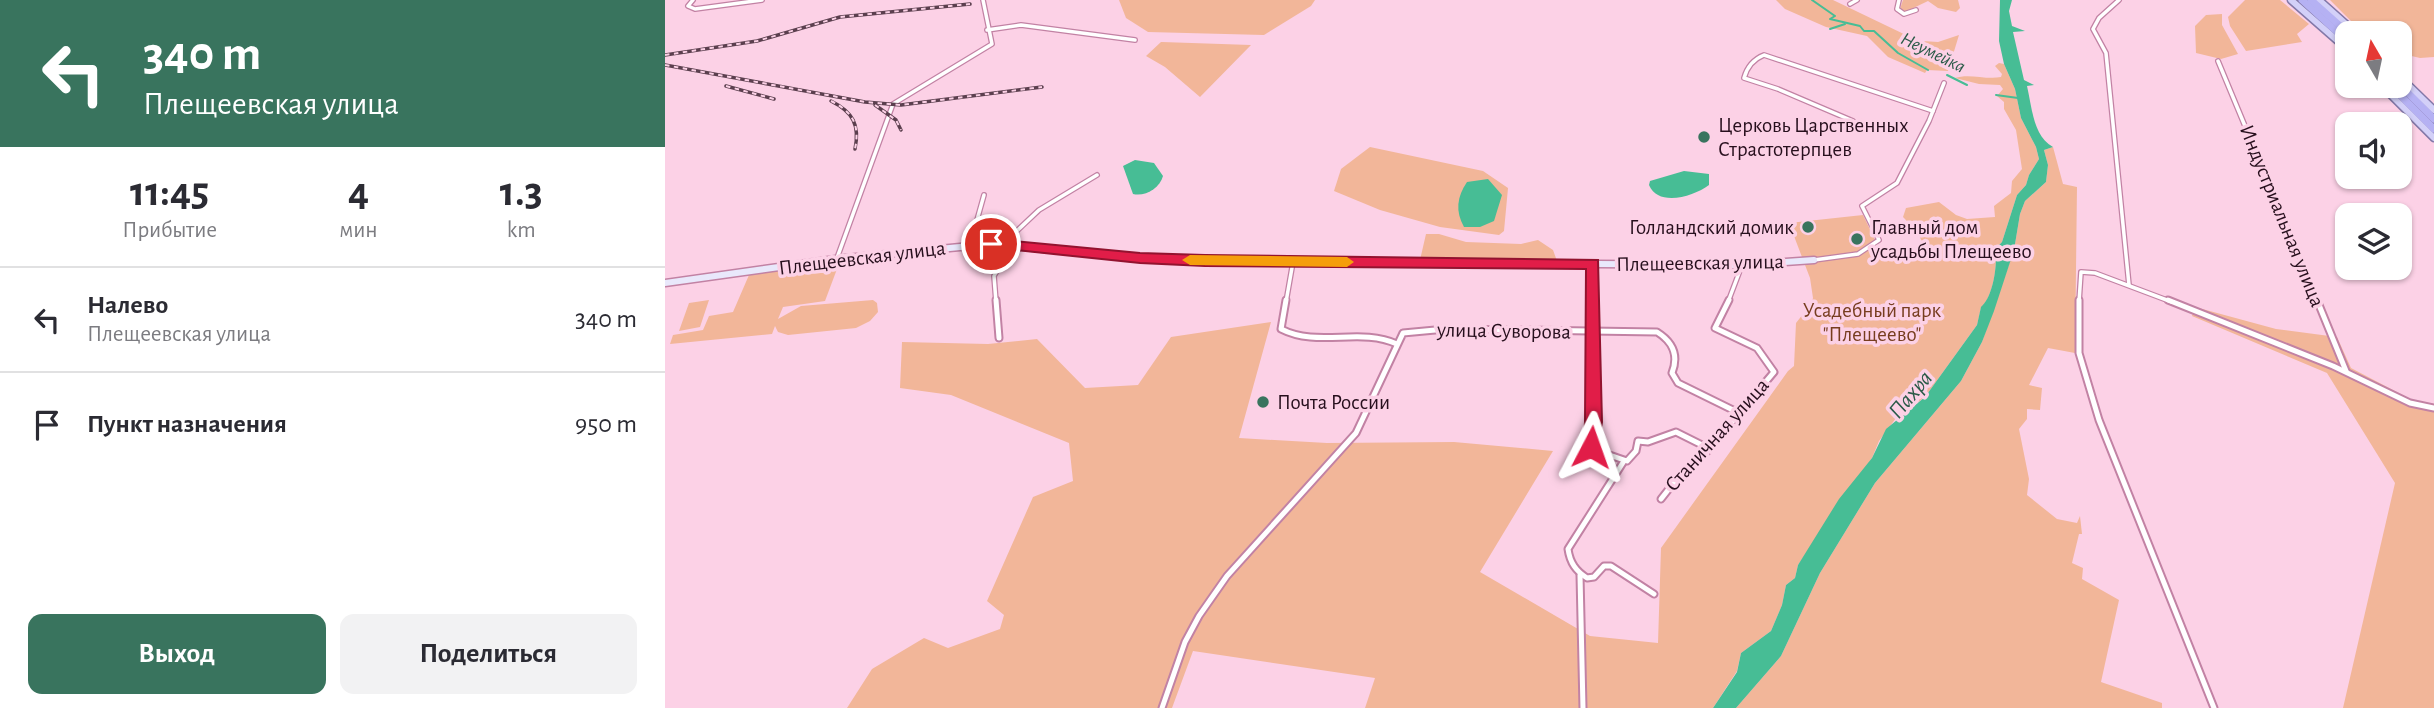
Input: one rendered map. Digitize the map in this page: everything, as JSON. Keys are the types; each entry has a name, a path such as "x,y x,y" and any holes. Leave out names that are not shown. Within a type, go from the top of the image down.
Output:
{"highway":[{"path":"2302,0 2335,30"},
{"path":"2311,0 2335,21"},
{"path":"2412,97 2434,119"},
{"path":"2403,98 2434,129"}],"main road":[{"path":"2291,0 2335,39"},
{"path":"2319,0 2343,21"},
{"path":"2412,88 2434,109"},
{"path":"2394,98 2434,138"}],"street":[{"path":"692,0 688,6 695,9 762,0"},
{"path":"837,259 887,119 896,101 992,44 983,0"},
{"path":"1850,4 1857,0"},
{"path":"1899,0 1897,9 1904,14 1916,10"},
{"path":"2119,0 2099,18 2093,29 2106,53 2129,285"},
{"path":"987,30 1021,25 1135,40"},
{"path":"1853,121 1778,89 1752,82 1744,78 1745,74 1758,57 1764,55 1933,111"},
{"name":"Индустриальная улица","path":"2218,61 2346,372"},
{"path":"1814,260 1841,258 1875,245 1877,235 1863,213 1862,206 1897,183 1944,83"},
{"path":"999,338 994,276 1008,245 1039,210 1097,175"},
{"path":"970,245 984,195"},
{"name":"Плещеевская улица","path":"665,283 837,259 970,245 1008,245 1155,259 1293,262 1742,265 1814,260"},
{"path":"1162,708 1185,642 1199,616 1227,576 1359,430 1397,344 1386,339 1294,338 1281,329 1293,262"},
{"path":"1593,264 1594,422 1591,447 1606,456 1624,461"},
{"name":"Станичная улица","path":"1661,499 1669,486 1710,449 1737,412 1774,372 1770,361 1753,343 1715,327 1730,299 1742,265"},
{"path":"2214,708 2099,420 2079,353 2077,331 2081,272 2095,272 2129,285 2346,372 2410,403 2434,408"},
{"name":"улица Суворова","path":"1397,344 1403,333 1415,330 1657,332 1665,336 1674,347 1676,364 1672,373 1678,383 1737,412"},
{"path":"1654,594 1611,566 1604,566 1594,577 1587,578 1572,565 1568,549 1624,461 1633,456 1638,441 1648,442 1676,432 1710,449"},
{"path":"1580,574 1583,708"}],"green space":[{"path":"1119,0 1315,0 1311,6 1264,35 1148,32 1126,18"},
{"path":"1776,0 1833,0 1908,36 1907,40 1938,42 1959,35 1948,71 1927,70 1925,73 1888,57 1867,36 1826,27 1785,9"},
{"path":"1903,0 1958,0 1960,8 1956,12 1938,8 1928,1 1905,12 1900,9"},
{"path":"2245,0 2280,0 2309,24 2297,34 2302,42 2246,51 2230,26 2228,17"},
{"path":"2330,0 2434,0 2434,57 2412,56 2412,21 2351,21"},
{"path":"2222,14 2222,25 2238,54 2221,59 2196,53 2195,26 2206,15"},
{"path":"1161,42 1251,45 1200,97 1165,67 1146,56"},
{"name":"Усадебный парк \"Плещеево\"","path":"2004,64 2015,89 2021,118 2039,159 2026,185 2017,195 2002,242 1995,249 1994,280 1989,296 1981,308 1977,325 1925,397 1896,418 1879,441 1872,458 1798,565 1795,578 1786,585 1782,605 1771,631 1741,653 1737,671 1713,708 1365,708 1375,678 1193,651 1172,708 847,708 872,669 924,638 948,648 1000,629 1004,615 987,601 1033,497 1073,481 1069,443 951,395 900,388 902,342 988,344 1037,339 1085,388 1138,385 1171,337 1271,322 1239,438 1327,443 1454,442 1553,451 1480,572 1590,636 1658,643 1661,548 1794,366 1796,323 1813,298 1810,278 1789,223 1863,215 1882,254 1924,255 1921,239 1903,217 1906,208 1939,202 1956,215 1967,219 1995,217 1994,206 2011,193 2012,181 2022,169 2016,130 2004,109 2004,102 1997,96 2003,89 2000,85 1979,84 1955,78 2001,77 2002,74 1995,66"},
{"path":"1370,147 1483,171 1508,188 1504,231 1499,235 1440,227 1380,210 1334,191 1341,169"},
{"path":"2053,147 2063,184 2077,187 2075,353 2048,348 2029,385 2042,388 2040,410 2027,409 2027,419 2019,429 2029,479 2027,495 2057,519 2077,523 2080,516 2082,534 2079,534 2072,563 2083,568 2082,579 2119,600 2101,682 2162,703 2162,708 1736,708 1781,656 1820,573 1875,483 1961,381 1982,342 2014,250 2025,201 2046,182 2048,165 2044,150"},
{"path":"1426,234 1439,234 1466,242 1521,244 1538,240 1553,250 1557,261 1420,260"},
{"path":"840,261 825,301 783,307 778,319 801,306 873,300 877,303 878,312 870,321 856,328 788,335 778,332 775,326 772,334 670,344 673,335 703,330 709,316 733,312 749,275"},
{"path":"709,300 700,327 679,331 689,303"},
{"path":"2195,307 2276,329 2337,337 2351,368 2412,400 2434,404 2434,708 2343,708 2395,483 2327,373 2192,316"}],"shaded area":[{"path":"2000,0 2012,0 2009,11 2012,26 2025,31 2013,32 2024,80 2034,85 2027,86 2034,120 2041,136 2053,147 2044,150 2048,165 2046,182 2025,201 2020,214 2014,250 1982,342 1961,381 1875,483 1820,573 1781,656 1736,708 1713,708 1737,672 1741,653 1771,631 1782,605 1786,585 1795,578 1798,565 1839,499 1872,458 1886,429 1925,397 1977,325 1981,307 1989,296 1994,280 1995,249 2002,242 2017,195 2026,185 2039,159 2021,118 2015,89 2004,64 1999,41"},
{"path":"1135,160 1154,163 1163,176 1155,188 1147,193 1133,194 1123,166"},
{"path":"1684,171 1709,174 1709,185 1685,196 1668,198 1654,192 1649,185 1650,181"},
{"path":"1488,179 1502,195 1494,221 1480,227 1464,227 1458,210 1459,199 1467,182"}],"waterway":[{"name":"Неумейка","path":"1812,0 1835,16 1830,19 1860,26 1864,31 1874,31 1898,53 1928,70"},
{"path":"1830,29 1845,24"},
{"name":"Неумейка","path":"1947,75 1967,85"},
{"name":"Неумейка","path":"1996,95 2018,98"}],"railway":[{"path":"665,55 757,41 840,17 970,4"},
{"path":"665,65 865,102 901,105 1042,87"},
{"path":"726,86 774,99"},
{"path":"831,101 845,110 853,120 855,149"},
{"path":"875,105 896,120 901,130"}],"slow traffic":[{"path":"1190,260 1347,262"}],"place":[{"name":"Церковь Царственных Страстотерпцев","path":"1704,137"},
{"name":"Голландский домик","path":"1808,227"},
{"name":"Главный дом усадьбы Плещеево","path":"1857,239"},
{"name":"Почта России","path":"1263,402"}],"route":[{"path":"991,244 1140,258 1205,261 1593,264 1594,422 1591,447"}],"water label":[{"name":"Пахра","path":"1911,395"}]}
